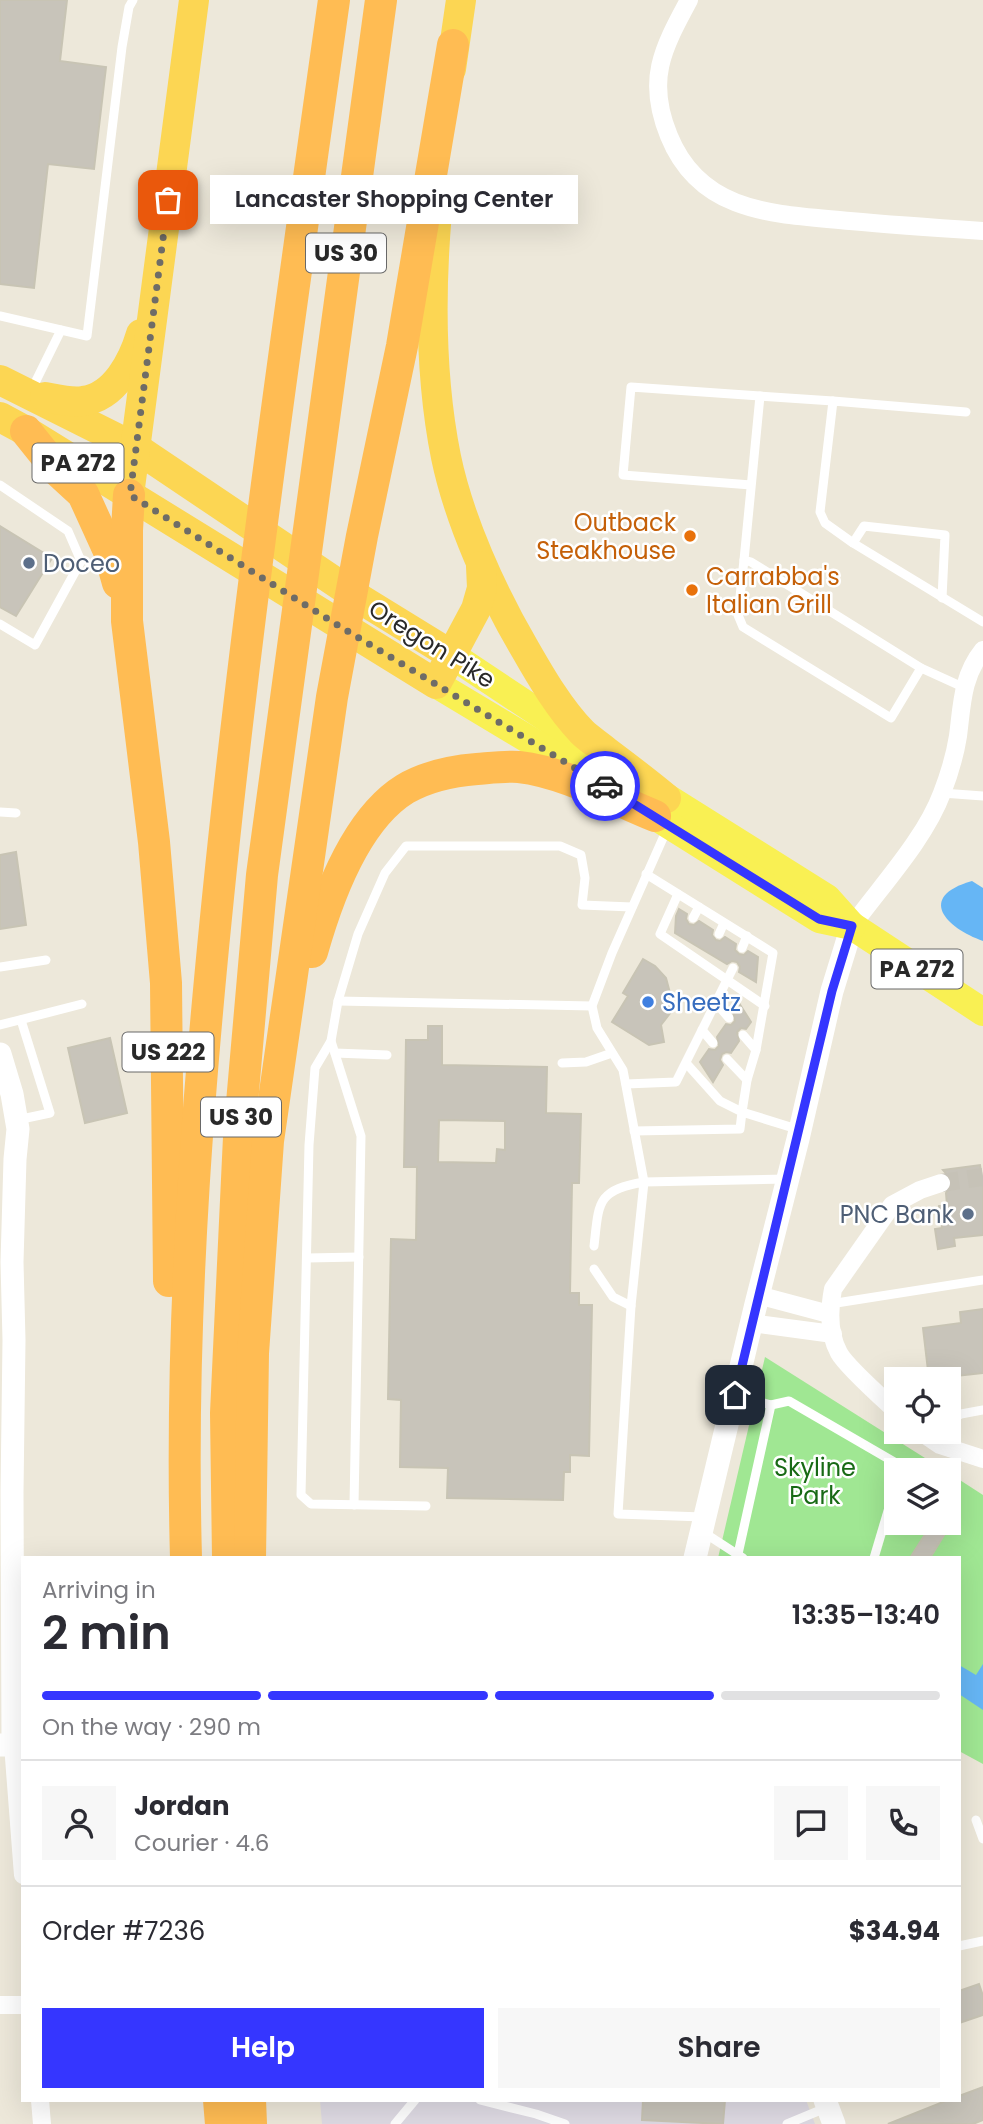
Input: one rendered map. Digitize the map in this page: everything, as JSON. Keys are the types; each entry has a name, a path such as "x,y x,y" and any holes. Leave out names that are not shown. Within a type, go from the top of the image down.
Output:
{"highway":[{"path":"127,621 127,530 130,495 194,0"},
{"name":"US 30","path":"186,1556 184,1485 190,1237 198,1097 211,956 268,470 334,0"},
{"name":"US 30","path":"228,1556 226,1413 239,1137 262,875 381,0"},
{"path":"250,1556 253,1353 268,1141 332,697 402,346 461,0"},
{"path":"453,45 434,254 433,354 446,458 459,503 480,558 509,621 544,681 583,732 663,813"},
{"path":"29,396 82,401 98,397 112,386 136,351 162,252"},
{"name":"Oregon Pike","path":"0,380 136,448 362,600 453,656"},
{"name":"Oregon Pike","path":"13,424 436,684"},
{"name":"US 222","path":"13,424 83,494 109,551 127,621 154,842 166,983 171,1362 184,1485"},
{"path":"436,684 476,609 482,588 480,558"},
{"path":"268,1141 300,994 322,918 341,873 361,836 380,811 405,789 454,771 519,767 564,779 663,813"},
{"path":"219,2102 220,2124"},
{"path":"250,2102 251,2124"},
{"path":"260,2102 261,2124"}],"main road":[{"name":"Oregon Pike","path":"453,656 663,813"},
{"name":"Oregon Pike","path":"436,684 663,813 827,898 852,926 983,1012"}],"street":[{"path":"689,0 663,53 656,85 664,125 673,146 695,178 715,193 764,212 983,231"},
{"path":"695,1556 832,991 852,926 930,820 942,793 958,738 967,677 983,650"},
{"path":"0,1054 17,1121 6,1262 14,1340 6,1492 7,1745 21,1859"},
{"path":"884,1399 839,1353 832,1334 829,1309 834,1289 892,1205 920,1190 941,1183"},
{"path":"758,1294 829,1309"},
{"path":"751,1323 832,1334"},
{"path":"939,1444 983,1460"},
{"path":"0,2005 21,2005"},
{"path":"40,2102 42,2124"}],"lane":[{"path":"0,316 87,336 122,47 129,6 133,0"},
{"path":"29,396 61,330"},
{"path":"751,485 623,475 631,387 966,412"},
{"path":"760,396 738,615 743,627 891,718 920,668"},
{"path":"833,401 820,512 825,523 983,622"},
{"path":"0,485 68,531 81,561 35,645 0,624"},
{"path":"853,543 864,526 946,535 943,598"},
{"path":"744,560 920,668 964,688"},
{"path":"942,793 983,796"},
{"path":"0,812 16,813"},
{"path":"663,813 646,874 592,1006 597,1028 623,1070 643,1182 631,1306 618,1514 703,1524 741,1556 771,1405"},
{"path":"426,1506 311,1504 300,1495 309,1146 316,1068 331,1041 338,1000 358,934 384,873 406,846 560,846 581,855 585,878 582,905 632,907"},
{"path":"634,1131 740,1129 747,1080 756,1050 773,953 646,874"},
{"path":"678,894 660,934 681,942 705,965 765,1006"},
{"path":"693,918 699,907"},
{"path":"719,934 724,923"},
{"path":"742,947 747,936"},
{"path":"705,965 710,954"},
{"path":"0,967 46,960"},
{"path":"626,1084 676,1082 733,968"},
{"path":"338,1000 592,1006"},
{"path":"716,1003 729,1018"},
{"path":"0,1025 82,1004"},
{"path":"17,1121 50,1114 21,1020"},
{"path":"702,1030 713,1042"},
{"path":"743,1035 756,1050"},
{"path":"331,1041 361,1136 354,1504"},
{"path":"335,1053 387,1055"},
{"path":"562,1063 586,1062 612,1053"},
{"path":"727,1059 747,1080"},
{"path":"686,1063 720,1101 742,1112 800,1130"},
{"path":"594,1246 598,1209 606,1195 618,1186 643,1182 788,1179"},
{"path":"307,1258 359,1257"},
{"path":"594,1269 613,1297 631,1306"},
{"path":"829,1309 983,1280"},
{"path":"735,1395 771,1405 789,1402 887,1458"},
{"path":"961,1414 983,1410"},
{"path":"875,1556 884,1524"},
{"path":"976,1820 983,1839"},
{"path":"961,1946 983,1941"},
{"path":"395,2124 413,2102"},
{"path":"488,2102 565,2124"},
{"path":"787,2124 829,2110"}],"shaded area":[{"path":"320,2102 807,2102 815,2124 322,2124"}],"green space":[{"name":"Skyline Park","path":"765,1357 884,1432 884,1444 903,1444 925,1458 884,1458 884,1535 961,1535 961,1481 983,1495 983,1764 961,1752 961,1556 718,1556"}],"water":[{"path":"972,881 983,888 983,941 948,921 941,904 945,895"},
{"path":"983,1664 983,1710 961,1695 961,1666 976,1675"}],"building":[{"path":"0,0 67,0 60,61 106,67 94,169 48,164 34,288 0,284"},
{"path":"0,526 52,558 16,616 0,607"},
{"path":"16,852 26,925 0,929 0,855"},
{"name":"Sheetz","path":"679,909 687,914 689,924 694,925 699,921 713,930 712,935 716,940 720,941 725,937 736,944 735,950 739,954 744,955 748,951 758,957 756,982 739,972 737,962 727,964 675,933"},
{"name":"Sheetz","path":"643,959 655,966 666,978 674,1008 661,1025 664,1042 649,1045 612,1022 628,996 623,993"},
{"name":"Sheetz","path":"739,1003 751,1022 746,1029 741,1028 737,1032 739,1041 731,1053 722,1054 720,1060 723,1065 713,1082 700,1062 709,1049 715,1050 719,1046 717,1037 726,1024 731,1025 735,1021 733,1012"},
{"path":"428,1026 442,1026 442,1065 547,1067 546,1113 581,1114 579,1183 572,1183 570,1293 579,1293 579,1305 592,1305 589,1456 570,1455 570,1472 564,1472 563,1500 447,1498 448,1468 400,1467 401,1400 388,1399 391,1239 416,1240 417,1167 404,1167 406,1040 428,1040","holes":["439,1120 505,1121 505,1150 497,1149 496,1163 438,1162"]},
{"path":"110,1038 127,1113 85,1123 68,1048"},
{"path":"980,1165 983,1185 983,1235 954,1238 955,1246 938,1249 935,1229 942,1228 939,1206 947,1205 946,1193 952,1185 951,1179 943,1170"},
{"path":"983,1309 983,1373 961,1375 961,1367 928,1367 923,1328 961,1323 960,1312"},
{"path":"925,1535 944,1535 931,1556 911,1556"},
{"path":"979,1984 983,1996 983,2015 961,2022 961,1990"},
{"path":"983,2087 983,2120 973,2124 888,2124 943,2102 961,2102 961,2095"},
{"path":"643,2102 725,2102 723,2124 642,2120"}],"tunnel":[{"path":"941,1183 983,1177"}],"way so far":[{"path":"168,200 130,495 344,629 605,786"}],"place":[{"name":"Lancaster Shopping Center","path":"168,200"},
{"name":"Outback Steakhouse","path":"690,536"},
{"name":"Doceo","path":"29,563"},
{"name":"Carrabba's Italian Grill","path":"692,590"},
{"name":"Sheetz","path":"648,1002"},
{"name":"PNC Bank","path":"968,1214"}],"route":[{"path":"605,786 819,919 852,926 832,991 735,1395"}]}
